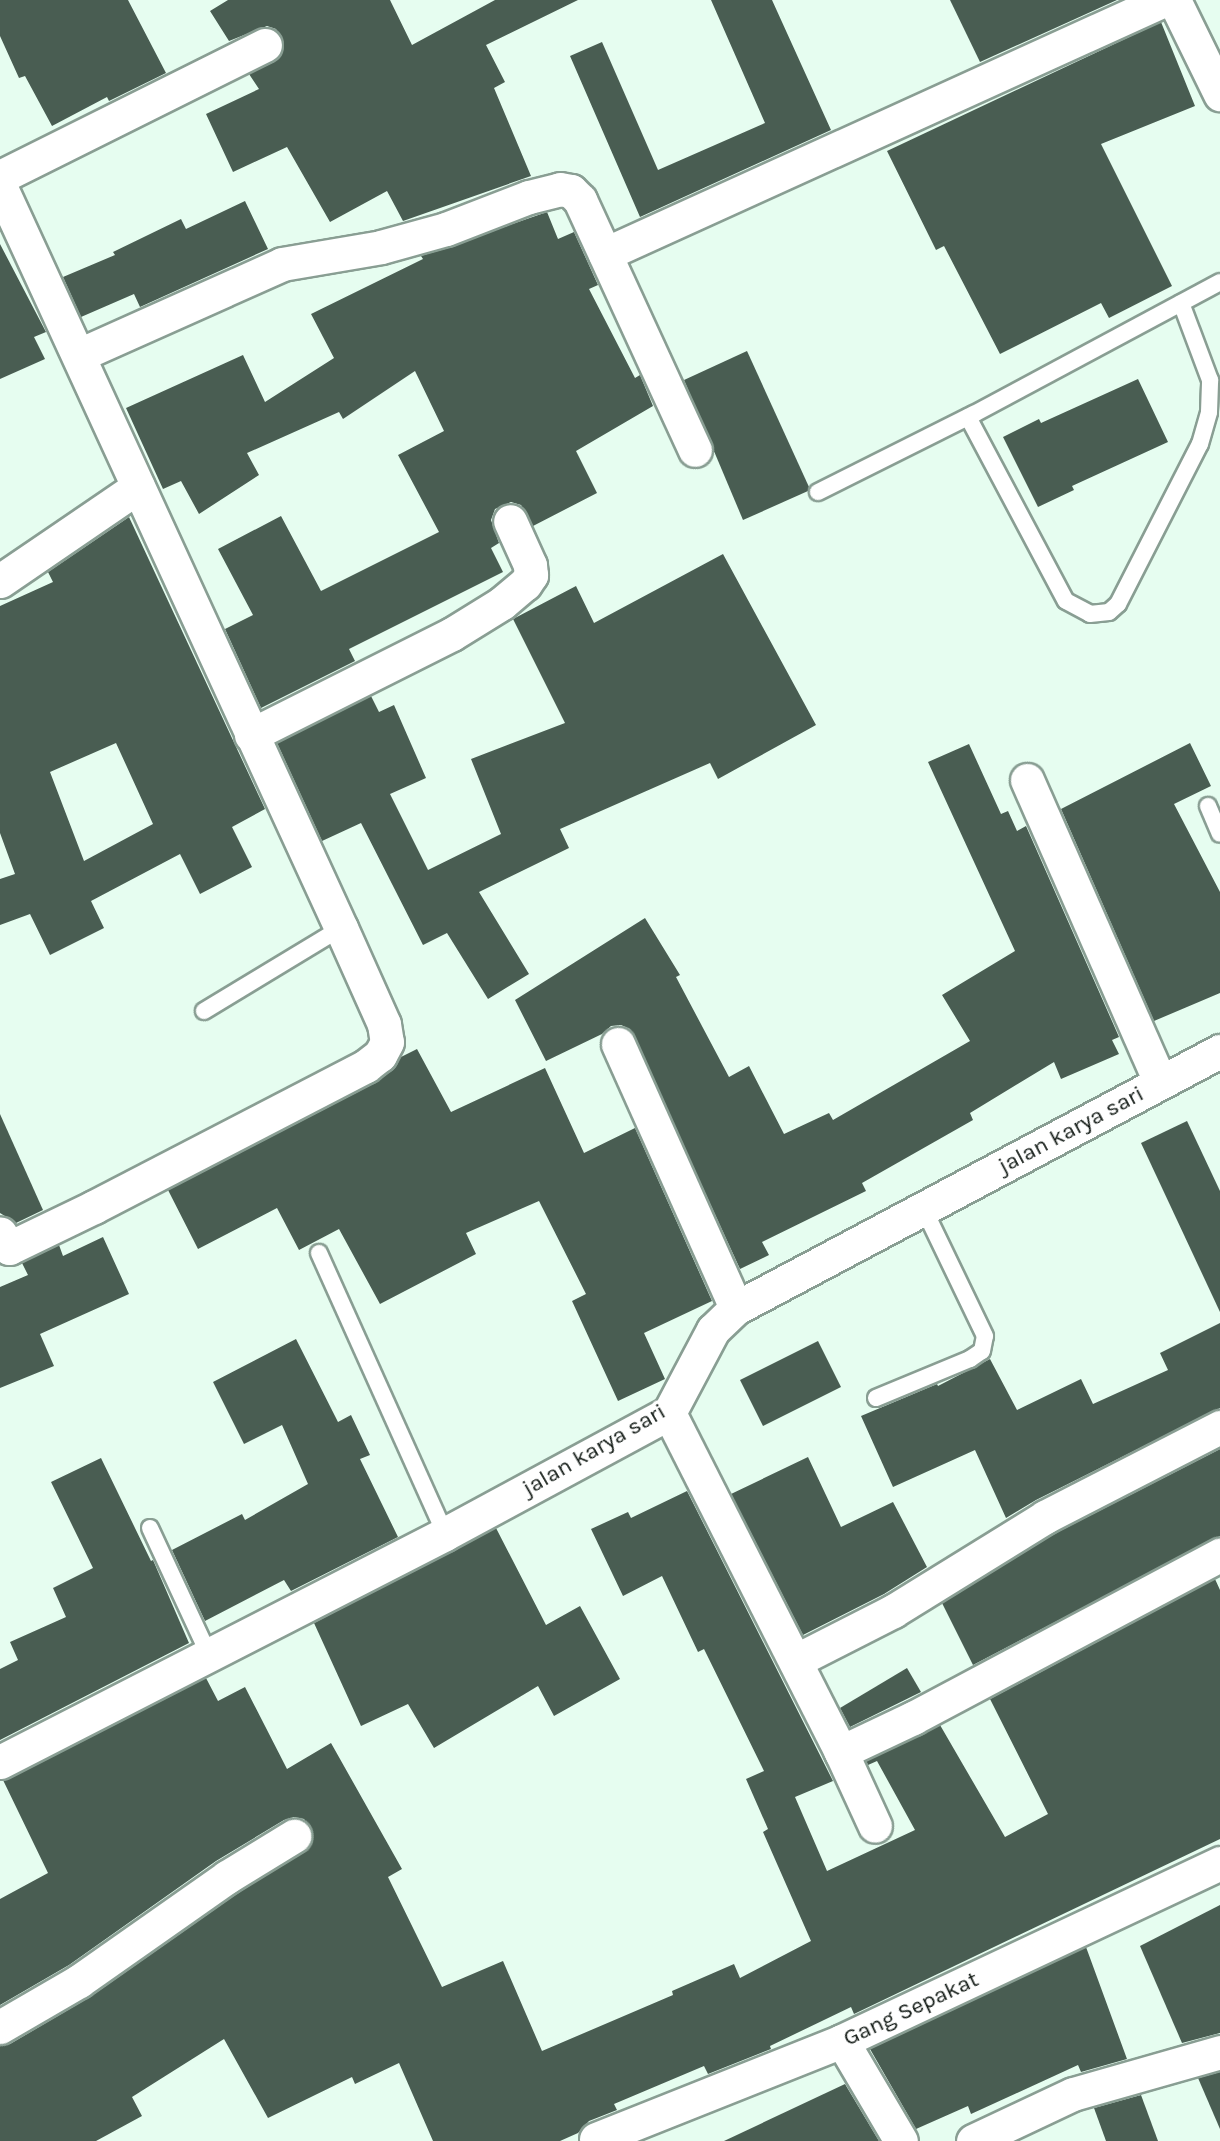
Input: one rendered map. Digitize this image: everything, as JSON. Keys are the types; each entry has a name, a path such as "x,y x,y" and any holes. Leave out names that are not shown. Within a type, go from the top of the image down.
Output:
{"street":[{"path":"605,254 1164,0"},
{"path":"1174,0 1220,94"},
{"path":"3,1245 366,1066 380,1055 387,1042 384,1024 341,928 3,194 265,45"},
{"path":"79,355 282,264 381,247 446,229 528,197 560,189 571,191 580,200 695,450"},
{"path":"0,581 138,487"},
{"path":"251,735 452,634 502,603 525,584 531,575 530,565 510,521"},
{"path":"1027,780 1160,1082"},
{"path":"618,1044 736,1308"},
{"name":"jalan karya sari","path":"0,1762 445,1534 669,1413 713,1330 736,1308 1220,1051"},
{"path":"669,1413 797,1660 875,1826"},
{"path":"797,1660 893,1611 1045,1517 1220,1427"},
{"path":"841,1752 914,1718 1220,1555"},
{"path":"0,2027 79,1981 218,1884 294,1836"},
{"name":"Gang Sepakat","path":"596,2139 842,2041 1220,1864"},
{"path":"842,2041 901,2141"},
{"path":"973,2141 1073,2094 1220,2052"}],"lane":[{"path":"818,492 968,417 1220,282"},
{"path":"968,417 1066,601 1090,614 1109,612 1118,604 1200,444 1209,412 1210,380 1181,303"},
{"path":"1208,806 1220,834"},
{"path":"204,1011 341,928"},
{"path":"876,1398 970,1359 982,1351 985,1336 924,1209"},
{"path":"319,1253 445,1534"},
{"path":"150,1528 209,1655"}],"building":[{"path":"0,0 128,0 166,73 109,101 107,97 52,126 25,76 19,78 0,36"},
{"path":"228,0 390,0 412,45 495,0 578,0 486,45 505,82 494,88 531,176 403,221 387,191 330,222 287,147 233,172 206,114 259,89 249,74 274,62 281,55 284,46 276,29 267,26 229,41 210,11"},
{"path":"711,0 772,0 831,130 640,217 570,56 602,42 658,170 765,123"},
{"path":"950,0 1117,0 980,62"},
{"path":"1161,22 1195,106 1101,144 1172,286 1109,318 1101,303 1000,354 944,246 936,250 887,151"},
{"path":"245,201 268,249 140,307 134,294 81,317 63,277 115,255 113,252 181,219 186,229"},
{"path":"547,212 558,239 574,232 598,285 589,289 635,378 640,375 653,406 576,451 597,493 533,526 521,505 511,502 495,509 491,520 499,543 491,548 503,572 349,649 355,661 261,708 225,629 253,615 218,549 281,516 321,591 439,532 398,455 444,431 415,371 343,419 339,412 247,453 259,475 199,514 181,481 163,489 126,408 243,355 265,402 334,358 311,314 423,259 421,256"},
{"path":"0,244 46,332 34,337 45,359 0,379"},
{"path":"747,351 809,487 808,491 743,520 684,380"},
{"path":"1138,379 1168,442 1072,486 1074,490 1038,507 1003,437 1039,419 1041,423"},
{"path":"129,517 265,809 232,827 252,867 200,894 180,854 91,901 104,928 50,955 30,914 0,925 0,879 15,874 0,833 0,606 53,582 48,572","holes":["116,743 153,824 84,861 50,772"]},
{"path":"723,554 816,725 718,779 710,763 560,829 569,848 479,892 529,974 488,999 447,933 423,945 361,823 322,841 277,743 371,696 379,712 394,705 426,778 390,794 428,870 501,834 471,759 565,723 513,619 576,586 594,623"},
{"path":"1190,743 1211,786 1174,804 1220,892 1220,993 1154,1021 1061,809"},
{"path":"969,744 1001,814 1008,811 1017,831 1026,826 1119,1037 1112,1040 1119,1054 1061,1079 1054,1062 970,1113 973,1120 862,1183 866,1191 762,1242 769,1255 740,1269 630,1029 621,1025 611,1026 602,1034 546,1061 515,1000 645,918 680,975 676,977 729,1077 749,1066 784,1134 829,1113 833,1120 970,1041 942,995 1015,951 928,762"},
{"path":"417,1049 451,1112 545,1068 584,1153 635,1128 712,1301 644,1333 665,1379 618,1401 572,1301 586,1294 539,1201 466,1233 476,1254 380,1304 339,1229 299,1250 277,1208 198,1249 168,1190 375,1083 392,1070 401,1057"},
{"path":"0,1114 43,1210 16,1223 0,1213"},
{"path":"1187,1121 1220,1191 1220,1312 1141,1143"},
{"path":"103,1237 129,1294 40,1334 54,1366 0,1388 0,1287 28,1275 22,1263 59,1245 63,1256"},
{"path":"1220,1323 1220,1408 1036,1500 1006,1518 975,1450 893,1487 861,1416 937,1384 938,1386 990,1359 1017,1410 1081,1379 1093,1404 1168,1370 1160,1353"},
{"path":"296,1339 338,1422 351,1415 370,1455 360,1459 398,1537 291,1591 284,1580 205,1621 172,1550 242,1514 245,1520 308,1484 282,1425 244,1444 213,1382"},
{"path":"818,1341 841,1387 763,1426 740,1380"},
{"path":"1220,1449 1220,1536 973,1665 942,1603 1054,1534"},
{"path":"808,1457 841,1527 893,1502 927,1567 884,1594 803,1635 731,1494"},
{"path":"101,1458 151,1561 153,1560 189,1643 0,1740 0,1669 18,1660 10,1642 66,1617 53,1588 93,1568 51,1482"},
{"path":"687,1491 833,1781 795,1797 827,1871 915,1830 877,1761 868,1765 866,1761 940,1725 1005,1837 1048,1814 990,1699 1215,1579 1220,1590 1220,1839 854,2014 851,2007 770,2046 771,2049 708,2074 704,2066 614,2104 617,2110 589,2121 578,2133 560,2141 433,2141 399,2063 355,2084 352,2077 268,2118 224,2039 132,2097 142,2116 96,2141 0,2141 0,2046 10,2044 90,1997 311,1845 313,1835 304,1819 294,1817 284,1820 216,1861 69,1965 0,2005 0,1899 48,1873 3,1780 206,1678 218,1701 245,1687 287,1769 331,1743 402,1869 388,1877 442,1987 503,1961 542,2051 673,1995 672,1991 734,1964 740,1978 811,1941 763,1832 768,1829 746,1779 764,1771 704,1649 698,1652 662,1576 623,1596 591,1529 628,1512 631,1518"},
{"path":"496,1528 546,1625 580,1606 620,1679 554,1716 538,1686 434,1748 408,1704 361,1726 314,1623"},
{"path":"907,1668 921,1692 850,1727 840,1708"},
{"path":"1220,1905 1220,2033 1182,2043 1140,1946"},
{"path":"1086,1947 1127,2059 1081,2072 1078,2065 971,2114 968,2106 916,2129 870,2049"},
{"path":"1220,2072 1220,2129 1198,2078"},
{"path":"845,2084 879,2141 724,2141"},
{"path":"1141,2095 1158,2141 1106,2141 1094,2108"}]}
